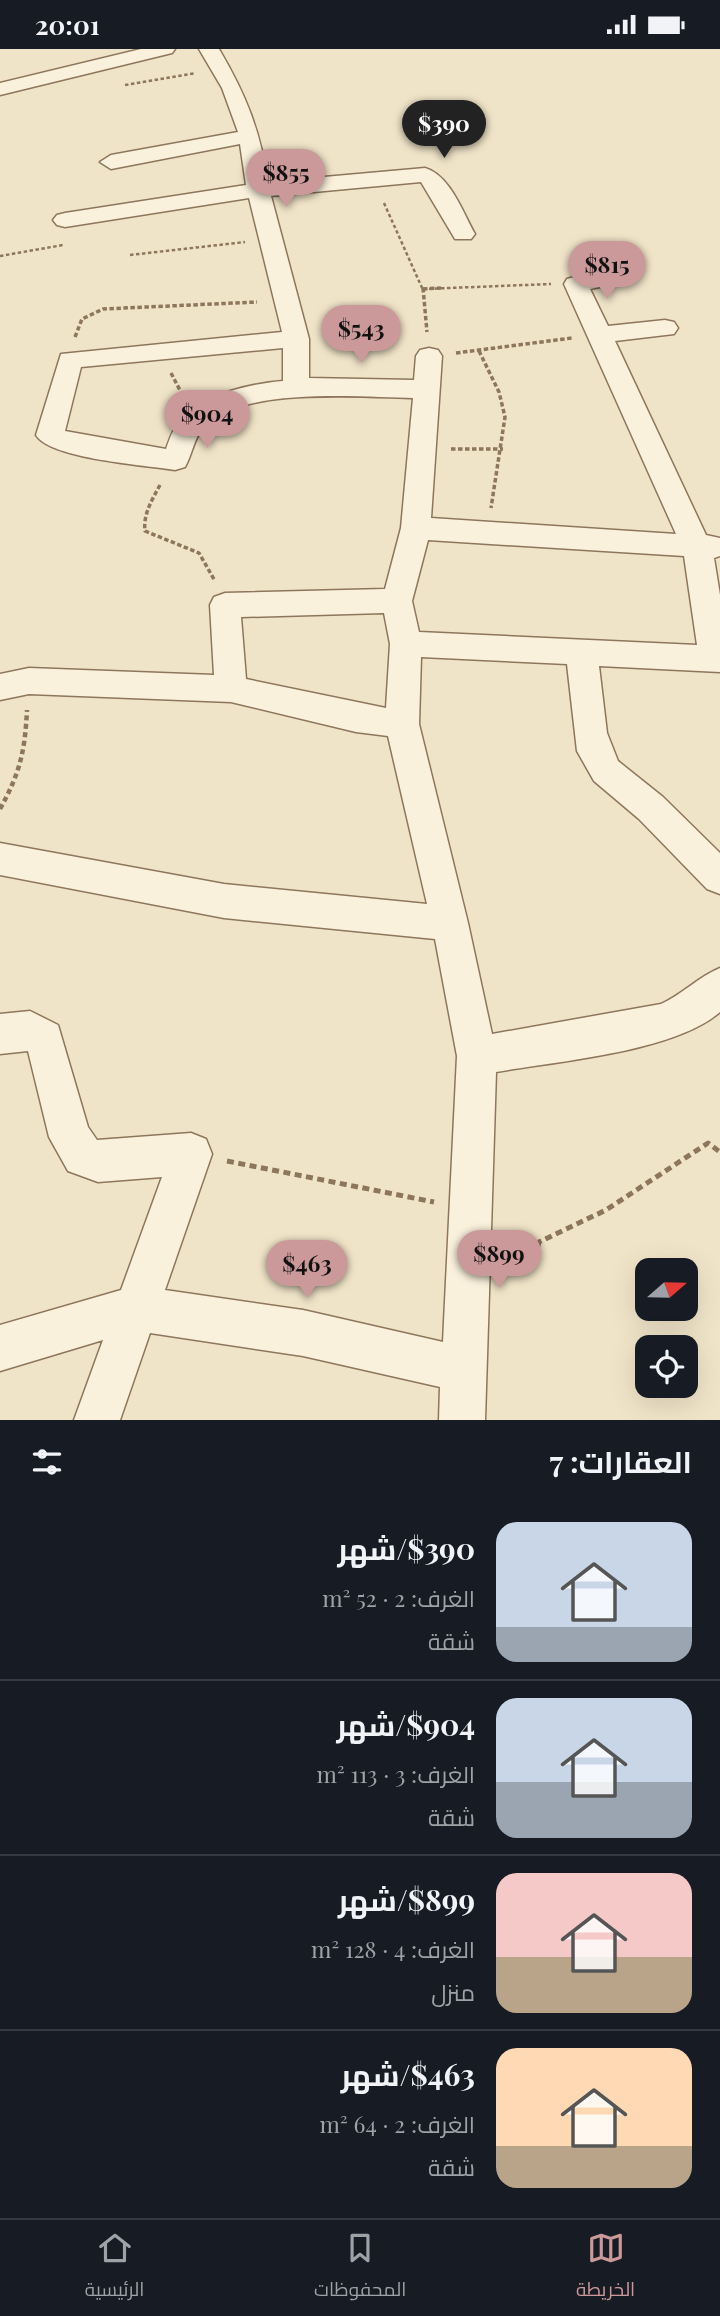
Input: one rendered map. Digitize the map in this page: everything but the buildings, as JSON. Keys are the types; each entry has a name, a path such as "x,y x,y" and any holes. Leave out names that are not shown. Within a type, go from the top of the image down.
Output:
{"street":[{"path":"0,89 166,49"},
{"path":"215,59 242,110 250,136 258,190 296,339 296,389"},
{"path":"111,162 250,136"},
{"path":"65,220 258,190 373,179 431,177 463,234"},
{"path":"406,644 582,655 718,659 709,547 597,335 576,283 621,276"},
{"path":"597,335 665,328"},
{"path":"296,339 70,360 50,435 64,442 175,460 195,419 248,394 296,389 425,389"},
{"path":"429,356 416,528 397,601 406,644 402,724 450,923 477,1056 462,1420"},
{"path":"416,528 709,547"},
{"path":"231,689 225,604 397,601"},
{"path":"582,655 583,694 590,733 594,751 606,771 651,808 720,877"},
{"path":"15,684 231,689 356,718 402,724"},
{"path":"0,859 86,879 223,902 356,918 450,923"},
{"path":"477,1056 662,1023 694,1009 720,987"},
{"path":"0,1034 30,1031 44,1039 70,1137 83,1156 98,1161 191,1154 97,1420"},
{"path":"0,1348 136,1308 303,1333 464,1370"}],"path":[{"path":"119,86 215,59"},
{"path":"373,179 423,289 429,356"},
{"path":"130,255 271,239"},
{"path":"423,289 576,283"},
{"path":"70,360 79,324 94,311 286,300"},
{"path":"486,532 503,449 505,417 499,392 480,351 597,335"},
{"path":"159,351 195,419"},
{"path":"420,449 503,449"},
{"path":"175,460 144,513 143,522 153,537 188,546 204,558 225,604"},
{"path":"0,809 16,781 25,750 15,684"},
{"path":"467,1276 511,1272 534,1262 539,1242 606,1210 708,1143 720,1152"},
{"path":"191,1154 470,1209"}]}
